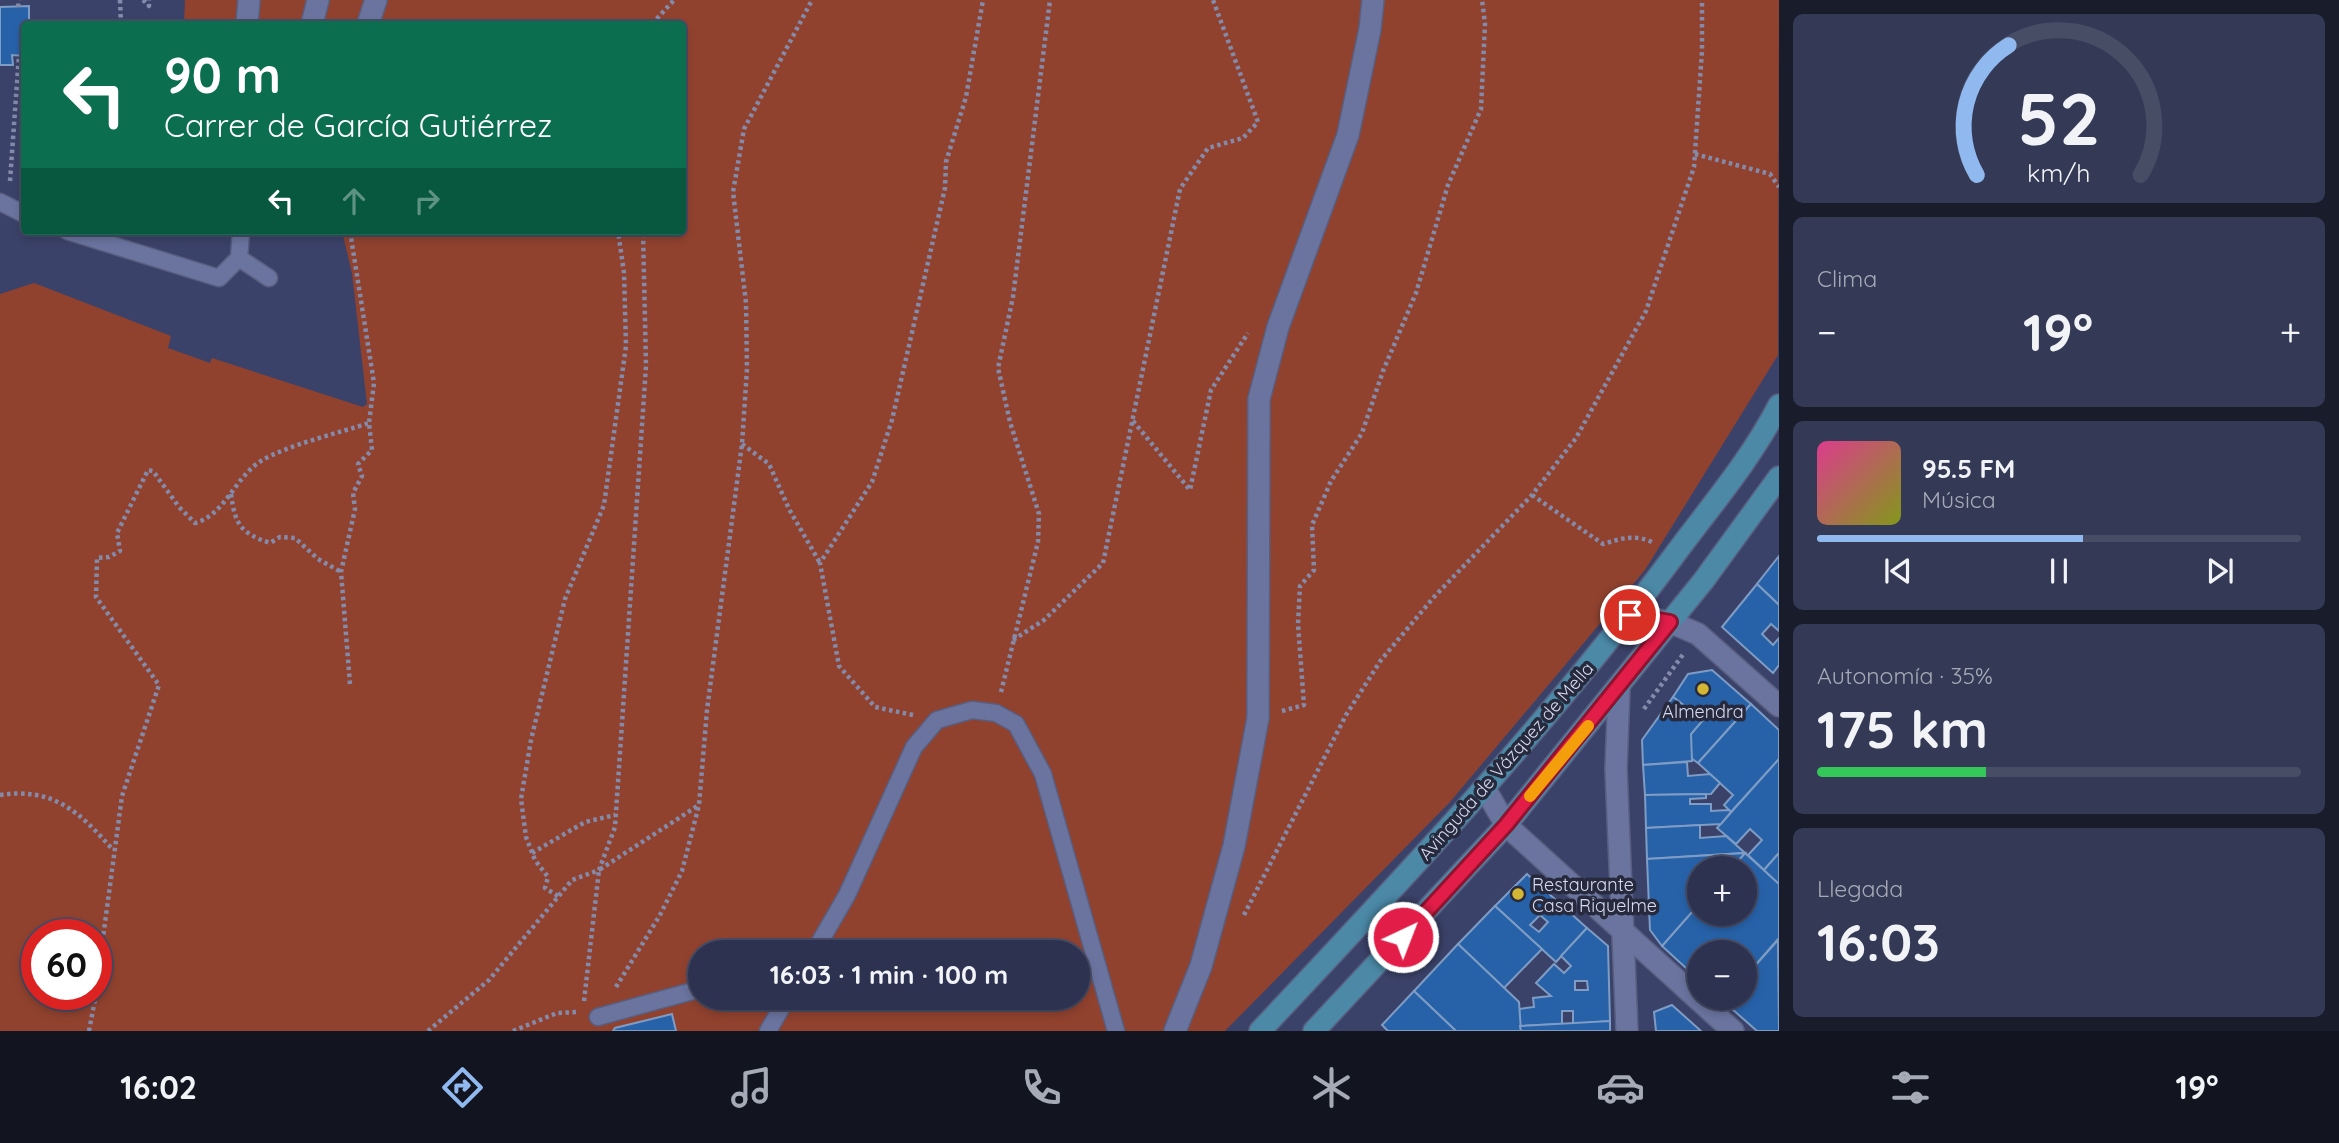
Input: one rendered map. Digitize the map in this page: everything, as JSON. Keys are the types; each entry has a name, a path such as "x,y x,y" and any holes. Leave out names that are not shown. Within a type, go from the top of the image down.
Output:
{"main road":[{"name":"Avinguda de Vázquez de Mella","path":"1260,1031 1485,789 1630,615 1758,446 1779,405"},
{"path":"1314,1031 1506,825 1619,689 1779,477"}],"street":[{"path":"247,21 248,0"},
{"path":"313,21 318,0"},
{"path":"369,21 376,0"},
{"path":"1175,1031 1201,966 1234,846 1258,718 1259,400 1278,327 1348,135 1370,29 1373,0"},
{"path":"1630,615 1670,622 1698,634 1779,706"},
{"path":"1619,689 1616,769 1627,1031"},
{"path":"1485,789 1506,825 1733,1031"}],"lane":[{"path":"0,202 21,213"},
{"path":"80,235 219,278 239,258 241,235"},
{"path":"239,258 269,278"},
{"path":"821,940 847,895 914,747 937,720 972,710 996,713 1016,724 1043,774 1116,1031"},
{"path":"598,1017 688,992"},
{"path":"768,1031 781,1010"}],"path":[{"path":"18,7 19,0"},
{"path":"120,0 121,21"},
{"path":"143,0 149,6 149,0"},
{"path":"655,21 674,0"},
{"path":"598,1017 660,915 682,871 699,805 708,710 742,444 747,369 746,303 733,192 744,129 812,0"},
{"path":"820,563 872,482 892,420 945,188 946,162 966,97 983,0"},
{"path":"996,713 1033,568 1040,514 1010,422 998,368 1013,297 1050,0"},
{"path":"1013,640 1044,620 1103,563 1180,190 1208,148 1243,138 1258,122 1213,0"},
{"path":"1258,718 1304,705 1298,624 1300,586 1314,570 1312,525 1331,481 1362,433 1383,371 1416,293 1448,185 1481,109 1485,24 1482,0"},
{"path":"1240,922 1346,715 1381,660 1434,597 1532,495 1576,438 1646,311 1694,167 1702,51 1702,0"},
{"path":"17,187 10,182 19,55"},
{"path":"1695,154 1770,174 1779,187"},
{"path":"350,684 341,572 355,509 353,493 362,476 358,464 372,450 369,423 374,383 351,235"},
{"path":"558,896 545,888 548,877 532,853 526,837 521,799 531,740 565,599 604,505 626,346 624,273 619,235"},
{"path":"598,1017 583,999 600,870 615,827 646,366 643,235"},
{"path":"1133,421 1190,490 1211,390 1249,331"},
{"path":"105,919 122,796 159,685 96,597 97,558 109,557 120,551 117,533 148,470 153,471 179,508 195,523 205,520 231,493 240,477 262,460 369,423"},
{"path":"742,444 769,464 789,509 820,563 839,666 875,707 937,720"},
{"path":"231,493 234,517 244,531 270,543 280,537 295,538 318,559 341,572"},
{"path":"1532,495 1603,544 1626,537 1642,538 1662,548"},
{"path":"0,795 26,791 56,799 90,823 114,850"},
{"path":"428,1031 489,980 572,880 600,870 699,805"},
{"path":"532,853 585,822 615,815"},
{"path":"89,1031 93,1010"},
{"path":"513,1031 557,1013 579,1012 598,1017"}],"shaded area":[{"path":"185,0 1779,0 1778,355 1645,570 1450,802 1225,1031 0,1031 0,294 34,283 171,336 168,348 210,363 212,358 363,407 367,404 352,273 343,235 686,235 686,21 184,21"}],"building":[{"path":"29,6 29,21 21,21 21,56 12,55 13,65 0,65 0,7"},
{"path":"1779,556 1779,605 1757,584"},
{"path":"1757,584 1779,605 1779,631 1771,624 1762,634 1773,645 1779,638 1779,665 1773,673 1722,627"},
{"path":"1712,670 1751,704 1698,763 1691,758 1691,734 1703,720 1673,697 1688,674"},
{"path":"1673,697 1703,720 1691,734 1692,761 1643,765 1642,740"},
{"path":"1751,704 1779,730 1779,759 1731,812 1724,805 1733,795 1698,763"},
{"path":"1779,759 1779,853 1764,870 1757,863 1757,856 1748,855 1762,840 1750,829 1736,844 1717,828"},
{"path":"1687,762 1688,776 1710,774 1720,783 1711,794 1645,795 1643,765"},
{"path":"1706,794 1706,798 1690,799 1690,804 1711,804 1711,811 1729,810 1731,812 1721,824 1646,828 1645,795"},
{"path":"1700,825 1700,838 1726,836 1745,853 1647,859 1646,828"},
{"path":"1745,853 1742,856 1696,856"},
{"path":"1779,853 1779,884 1764,870"},
{"path":"1687,857 1687,918 1662,946 1650,930 1647,859"},
{"path":"1757,864 1779,884 1779,938 1757,963 1757,940 1687,940 1687,969 1662,946 1687,918 1687,926 1757,926"},
{"path":"1527,874 1587,928 1556,962 1495,906","holes":["1540,915 1548,922 1539,932 1530,925"]},
{"path":"1495,906 1542,949 1504,988 1458,944"},
{"path":"1587,928 1608,946 1610,1021 1573,1024 1573,1011 1562,1011 1562,1024 1520,1026 1519,1009 1534,1007 1533,998 1551,996 1536,983 1554,964 1564,973 1571,966 1561,956","holes":["1575,981 1587,981 1588,990 1575,990"]},
{"path":"1778,940 1779,1031 1757,1031 1733,1010 1757,1010 1757,964"},
{"path":"1458,944 1519,1002 1521,1031 1456,1031 1414,991"},
{"path":"1414,991 1456,1031 1388,1031 1382,1025"},
{"path":"1672,1005 1701,1031 1656,1031 1654,1012"},
{"path":"672,1014 676,1031 613,1031 615,1028"},
{"path":"1610,1021 1610,1031 1521,1031 1520,1026"}],"slow traffic":[{"path":"1530,796 1588,726"}],"place":[{"name":"Almendra","path":"1703,689"},
{"name":"Restaurante Casa Riquelme","path":"1518,894"}],"route":[{"path":"1403,937 1506,825 1619,689 1670,622 1630,615"}]}
